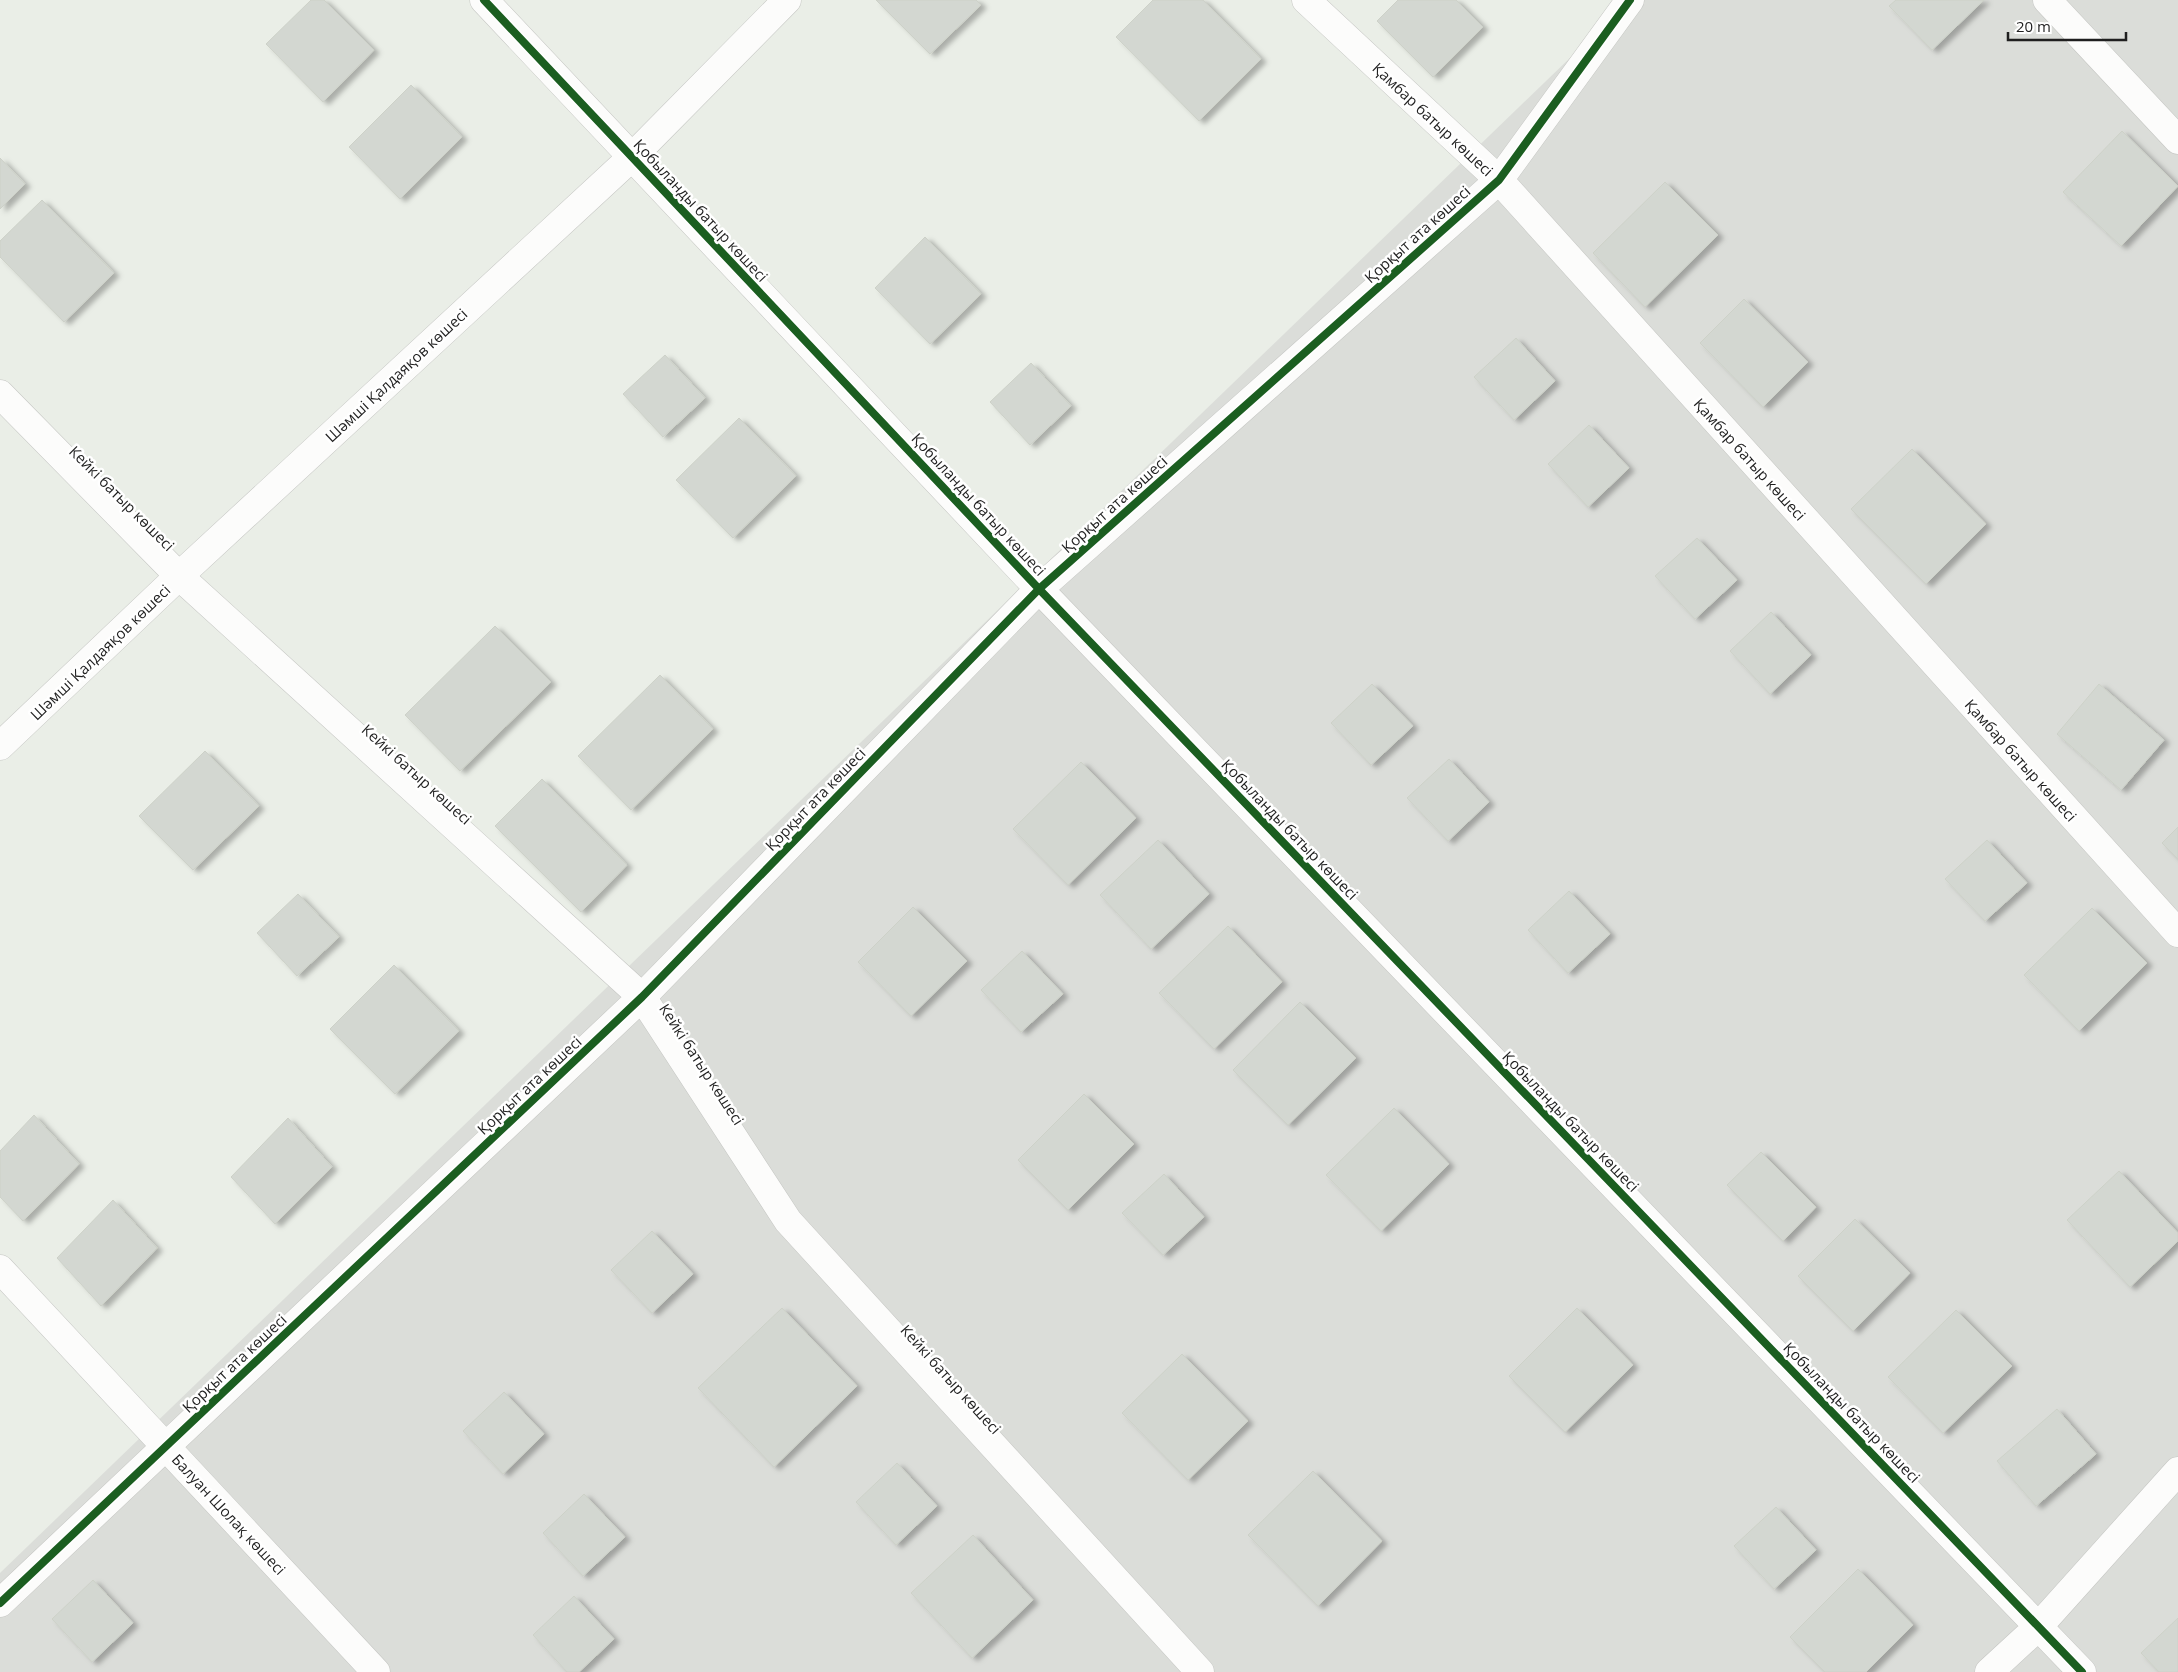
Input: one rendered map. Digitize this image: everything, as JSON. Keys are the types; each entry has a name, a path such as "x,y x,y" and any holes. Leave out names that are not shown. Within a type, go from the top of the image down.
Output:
{"street":[{"name":"Қобыланды батыр көшесі","path":"484,0 1039,589 2082,1672"},
{"name":"Шәмші Қалдаяқов көшесі","path":"0,746 48,703 179,576 632,157 787,0"},
{"name":"Қамбар батыр көшесі","path":"1306,0 1499,180 2178,933"},
{"name":"Қорқыт ата көшесі","path":"0,1603 642,997 1039,589 1499,180 1630,0"},
{"path":"2047,0 2178,140"},
{"name":"Кейкі батыр көшесі","path":"0,394 179,576 642,997 788,1220 1200,1672"},
{"name":"Балуан Шолақ көшесі","path":"0,1268 376,1672"},
{"path":"1989,1672 2039,1626 2178,1471"}],"shaded area":[{"path":"1630,0 2178,0 2178,1672 0,1672 0,1573"}],"building":[{"path":"311,0 324,0 374,50 323,102 266,44"},
{"path":"876,0 976,0 981,5 930,54"},
{"path":"1153,0 1203,0 1261,59 1199,121 1116,37"},
{"path":"1398,0 1456,0 1483,27 1433,77 1377,21"},
{"path":"1896,0 1984,0 1932,50 1889,6"},
{"path":"411,85 462,137 400,199 349,147"},
{"path":"2122,131 2178,186 2121,246 2063,192"},
{"path":"0,158 25,184 0,209"},
{"path":"1665,182 1718,235 1645,307 1593,253"},
{"path":"42,200 114,273 64,322 0,257 0,241"},
{"path":"925,237 981,294 930,344 875,288"},
{"path":"1744,299 1808,362 1763,407 1700,343"},
{"path":"1516,338 1555,381 1514,420 1474,377"},
{"path":"665,355 705,398 663,437 623,394"},
{"path":"1031,363 1071,406 1030,445 990,402"},
{"path":"739,418 796,476 733,538 676,480"},
{"path":"1589,425 1629,468 1588,507 1548,464"},
{"path":"1912,449 1986,524 1926,584 1851,509"},
{"path":"1697,538 1737,580 1695,619 1655,576"},
{"path":"1771,612 1811,655 1770,694 1730,651"},
{"path":"495,626 551,682 460,771 405,715"},
{"path":"660,675 713,729 631,810 578,756"},
{"path":"1372,684 1413,726 1371,765 1331,723"},
{"path":"2099,684 2164,740 2121,790 2057,734"},
{"path":"205,751 259,806 193,870 139,816"},
{"path":"1449,759 1489,802 1448,841 1407,798"},
{"path":"1081,762 1136,818 1068,885 1013,829"},
{"path":"542,779 627,865 581,912 495,826"},
{"path":"2178,827 2178,859 2162,843"},
{"path":"1158,840 1209,894 1151,949 1100,895"},
{"path":"1987,840 2027,883 1985,921 1945,879"},
{"path":"1569,891 1610,934 1568,973 1528,930"},
{"path":"298,894 339,937 297,976 257,933"},
{"path":"913,907 967,961 911,1016 858,962"},
{"path":"2092,908 2147,963 2079,1031 2024,975"},
{"path":"1228,926 1282,982 1214,1049 1159,993"},
{"path":"1022,951 1063,994 1021,1032 981,990"},
{"path":"394,965 459,1031 395,1094 330,1029"},
{"path":"1300,1002 1356,1058 1288,1125 1233,1070"},
{"path":"1084,1094 1134,1144 1068,1210 1018,1160"},
{"path":"1394,1108 1449,1164 1381,1231 1326,1175"},
{"path":"34,1115 79,1164 23,1221 0,1197 0,1151"},
{"path":"288,1118 332,1167 275,1224 231,1177"},
{"path":"1761,1152 1816,1207 1783,1241 1727,1185"},
{"path":"2119,1171 2178,1233 2178,1241 2130,1287 2067,1220"},
{"path":"1164,1174 1204,1217 1163,1255 1122,1213"},
{"path":"113,1200 157,1248 101,1306 57,1258"},
{"path":"1855,1219 1910,1273 1853,1331 1798,1276"},
{"path":"652,1231 693,1274 652,1313 611,1270"},
{"path":"782,1308 857,1386 774,1467 698,1388"},
{"path":"1577,1308 1633,1365 1565,1432 1509,1376"},
{"path":"1956,1310 2012,1366 1943,1433 1888,1377"},
{"path":"1182,1354 1248,1421 1188,1480 1122,1413"},
{"path":"504,1392 544,1434 503,1474 463,1431"},
{"path":"2057,1409 2096,1454 2036,1506 1997,1461"},
{"path":"897,1463 937,1506 896,1545 856,1502"},
{"path":"1313,1471 1382,1541 1318,1606 1248,1535"},
{"path":"584,1494 625,1537 583,1576 543,1533"},
{"path":"1776,1507 1816,1550 1774,1589 1734,1546"},
{"path":"973,1535 1033,1600 972,1658 911,1593"},
{"path":"1858,1569 1913,1625 1866,1672 1825,1672 1790,1637"},
{"path":"93,1580 133,1623 92,1662 52,1619"},
{"path":"574,1596 614,1639 579,1672 567,1672 533,1635"},
{"path":"2178,1618 2178,1672 2159,1672 2141,1653"}],"cycle path":[{"path":"484,0 1039,589 2082,1672"},
{"path":"0,1603 642,997 1039,589 1499,180 1630,0"}]}
